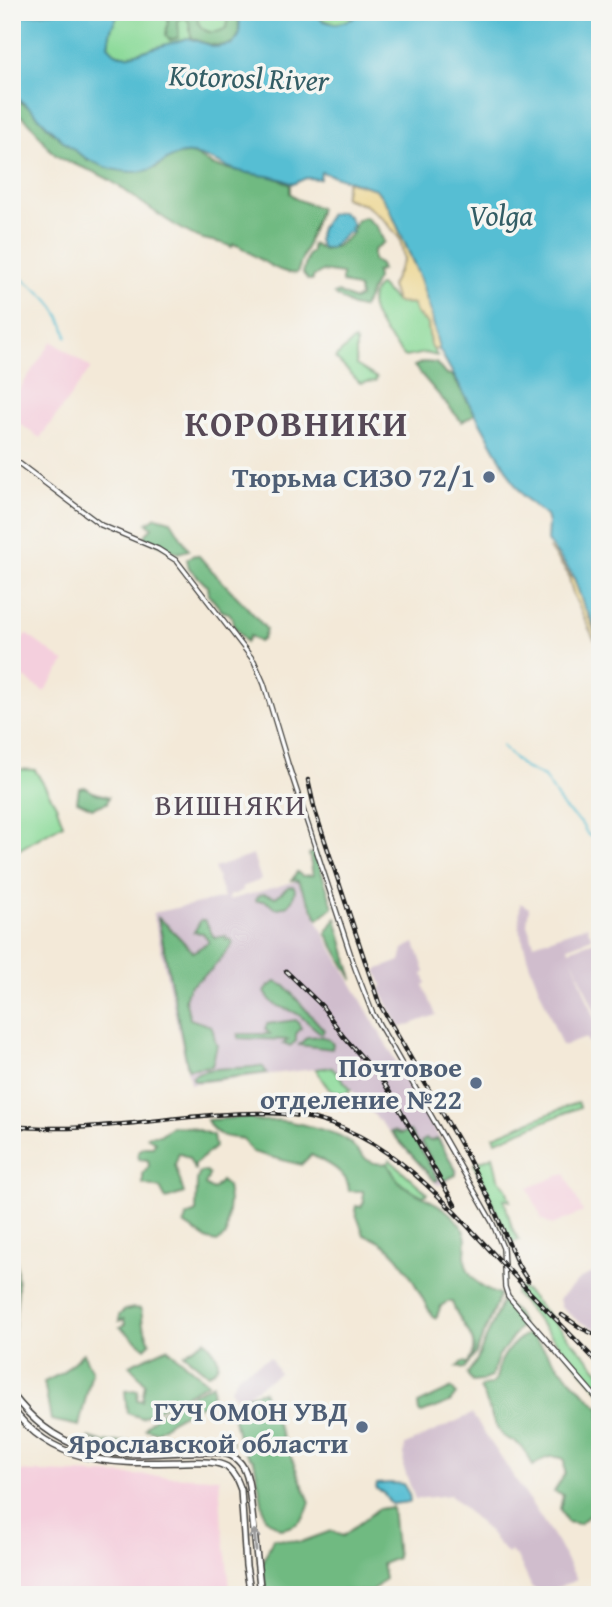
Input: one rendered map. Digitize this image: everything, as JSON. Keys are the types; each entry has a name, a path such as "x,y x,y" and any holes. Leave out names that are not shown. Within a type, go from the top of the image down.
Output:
{"main road":[{"path":"12,1175 12,1202"},
{"path":"12,1394 31,1417 51,1433 87,1449 127,1453 219,1453 238,1460 247,1475 249,1486 261,1595"},
{"path":"12,1408 41,1437 65,1451 89,1459 123,1462 206,1462 227,1468 241,1490 246,1566 251,1595"}],"street":[{"path":"12,458 109,529 158,549 177,561 256,664 355,968 372,1012 502,1245 508,1296 600,1402"}],"shaded area":[{"path":"52,341 91,368 40,438 12,418 12,400"},
{"path":"26,634 65,662 44,692 12,669 12,651"},
{"path":"253,855 261,880 242,887 243,891 229,896 229,900 297,881 326,938 458,1171 457,1175 441,1185 437,1185 331,1067 190,1084 153,913 224,898 214,868"},
{"path":"520,903 529,908 527,924 534,944 587,926 592,938 568,947 569,950 600,939 600,1023 572,958 600,1034 600,1047 592,1050 586,1038 562,1046 529,963 519,927"},
{"path":"415,943 425,972 423,974 426,983 423,985 436,1015 400,1028 380,990 382,985 376,970 400,961 403,949"},
{"path":"565,1173 583,1212 552,1225 542,1219 528,1188"},
{"path":"600,1270 600,1331 578,1321 561,1307 559,1299 581,1278"},
{"path":"270,1357 279,1373 239,1400 230,1390 239,1374"},
{"path":"472,1414 557,1542 577,1580 546,1592 532,1588 519,1560 510,1551 507,1554 485,1528 450,1495 415,1499 403,1466 405,1445"},
{"path":"12,1471 219,1478 231,1595 12,1595"}],"green space":[{"path":"119,12 240,12 239,36 233,44 216,47 188,38 130,55 120,55 108,45 111,29"},
{"path":"169,12 197,12 202,28 215,32 226,28 229,12 239,12 238,36 230,44 202,42 191,37 189,22 185,17 178,20 179,37 170,40 166,35"},
{"path":"313,12 360,12 348,20 330,23"},
{"path":"12,90 17,100 32,109 51,131 88,160 156,168 171,157 190,154 215,166 273,177 290,185 290,193 296,199 320,208 297,273 276,268 239,246 233,244 232,247 197,237 105,178 62,159 49,148 28,121 12,113"},
{"path":"365,217 377,227 384,242 373,251 373,260 382,270 376,272 377,279 362,308 352,306 334,294 338,292 354,300 360,297 359,289 342,282 342,274 322,271 313,277 313,280 308,280 303,273 312,244 324,250 337,246 352,234 356,221"},
{"path":"380,285 396,302 413,304 416,313 428,324 430,344 437,356 425,353 405,357 392,342 373,312 373,293"},
{"path":"354,340 356,365 377,378 375,381 360,383 335,358"},
{"path":"423,362 436,363 445,374 452,375 475,414 462,422 414,366"},
{"path":"156,517 171,521 189,550 178,553 144,537 152,527 147,523"},
{"path":"194,555 199,556 266,629 263,639 259,642 250,636 246,642 234,626 229,613 222,611 209,595 208,587 189,568 187,559"},
{"path":"12,769 35,770 56,805 63,824 18,850 12,842"},
{"path":"85,787 109,797 107,803 92,808 77,801 79,788"},
{"path":"315,852 333,907 318,919 298,881 292,880 297,872 302,876 313,875 309,854"},
{"path":"293,886 293,897 284,907 276,908 265,901 256,901 256,898 265,894 276,897"},
{"path":"158,918 193,952 209,942 203,933 194,932 201,920 205,920 214,938 226,936 226,940 230,939 233,944 211,970 189,987 185,999 190,1019 212,1028 217,1045 212,1066 188,1069"},
{"path":"336,918 353,980 326,933"},
{"path":"276,982 285,986 324,1030 322,1034 299,1015 272,1002 265,992"},
{"path":"296,1020 301,1028 296,1034 296,1041 290,1046 283,1044 288,1040 238,1038 238,1034 270,1034 265,1029 267,1024"},
{"path":"307,1037 328,1039 333,1044 332,1049 299,1045"},
{"path":"263,1067 267,1073 202,1081 195,1081 192,1077 213,1069"},
{"path":"331,1067 351,1089 345,1094 331,1090 316,1069"},
{"path":"578,1102 580,1107 496,1141 494,1136"},
{"path":"249,1117 292,1122 338,1135 371,1162 387,1163 403,1185 455,1218 465,1234 468,1272 482,1286 500,1295 476,1353 464,1369 457,1367 462,1362 468,1363 472,1354 472,1339 452,1302 441,1306 436,1318 433,1317 398,1257 377,1240 364,1235 355,1211 356,1206 361,1207 364,1202 363,1191 349,1191 341,1173 311,1155 301,1165 252,1152 243,1139 217,1133 207,1120"},
{"path":"172,1126 189,1127 213,1135 215,1147 195,1164 195,1171 189,1158 179,1153 175,1165 184,1193 166,1199 160,1188 143,1184 143,1174 149,1166 148,1160 139,1159 138,1152 144,1147 153,1147 155,1142 147,1137 149,1135 160,1135"},
{"path":"410,1131 438,1180 435,1181 391,1132 400,1134"},
{"path":"438,1139 456,1170 456,1175 443,1181 421,1142"},
{"path":"493,1156 498,1178 506,1188 510,1201 504,1199 512,1228 519,1240 511,1243 474,1164"},
{"path":"390,1160 427,1194 423,1196 400,1184 387,1163"},
{"path":"206,1171 209,1175 205,1185 213,1190 221,1181 227,1186 229,1200 226,1236 217,1242 208,1240 184,1224 187,1216 196,1212 197,1180 200,1172"},
{"path":"15,1241 18,1290 12,1353 12,1256"},
{"path":"518,1287 526,1291 600,1372 600,1392 515,1294"},
{"path":"502,1301 516,1312 522,1324 498,1357 491,1377 472,1382 467,1374 476,1362"},
{"path":"134,1308 141,1309 143,1325 150,1343 145,1348 120,1327 125,1324 124,1319 119,1321 119,1315"},
{"path":"530,1333 568,1377 600,1408 600,1512 592,1513 579,1524 567,1522 560,1509 563,1495 554,1492 565,1473 564,1459 548,1458 533,1466 522,1448 498,1430 480,1389 495,1381 507,1351 520,1338"},
{"path":"205,1340 218,1362 208,1374 184,1354"},
{"path":"167,1348 208,1383 142,1418 127,1413 125,1391 138,1390 137,1400 142,1401 145,1383 129,1365"},
{"path":"83,1353 92,1371 79,1426 51,1420 44,1382 62,1373"},
{"path":"213,1384 212,1399 171,1421 157,1432 145,1429 166,1409"},
{"path":"452,1388 456,1394 450,1402 419,1412 418,1404"},
{"path":"263,1391 310,1502 300,1521 281,1529 265,1518 254,1460 241,1445 232,1410 244,1411 249,1402 243,1397"},
{"path":"88,1437 104,1442 231,1440 232,1444 103,1445"},
{"path":"392,1507 397,1558 382,1564 385,1579 371,1592 342,1591 341,1595 268,1595 262,1565 273,1538 301,1542 331,1531 343,1536 378,1509"}],"sand":[{"path":"347,181 376,189 389,207 420,278 439,349 434,350 430,344 428,324 416,313 413,304 396,302 391,286 404,259 400,239 385,221 366,205 344,198"},
{"path":"549,548 575,581 596,635 594,639 573,594 568,574"}],"water":[{"path":"49,12 119,12 111,29 108,45 120,55 130,55 188,38 215,47 233,44 239,36 240,12 313,12 323,21 336,24 352,19 360,12 600,12 600,647 593,622 584,607 573,575 547,541 546,516 523,496 514,483 439,349 420,278 389,207 376,189 321,172 320,179 306,178 293,184 278,178 236,170 191,154 175,156 152,169 137,172 121,171 93,162 56,135 12,90 12,17"},
{"path":"341,212 349,217 353,232 347,233 331,248 322,248 318,240 321,228 330,214"},
{"path":"377,1484 403,1484 410,1502 391,1504 383,1492 376,1489"}],"waterway":[{"path":"12,272 32,285 54,307 67,337"},
{"path":"502,746 523,767 544,777 564,808 581,823 588,835 600,840"}],"railway":[{"path":"308,780 315,811 379,1003 467,1156 528,1281"},
{"path":"286,971 322,1006 343,1036 383,1081 455,1205"},
{"path":"12,1126 76,1128 267,1113 305,1117 340,1127 400,1162 427,1186 600,1365"},
{"path":"562,1315 600,1337"}],"place":[{"name":"Тюрьма СИЗО 72/1","path":"489,477"},
{"name":"Почтовое отделение №22","path":"476,1083"},
{"name":"ГУЧ ОМОН УВД Ярославской области","path":"362,1427"}],"district":[{"name":"КОРОВНИКИ","path":"297,424"},
{"name":"ВИШНЯКИ","path":"231,805"}],"water label":[{"name":"Kotorosl River","path":"249,78"},
{"name":"Volga","path":"501,216"}]}
